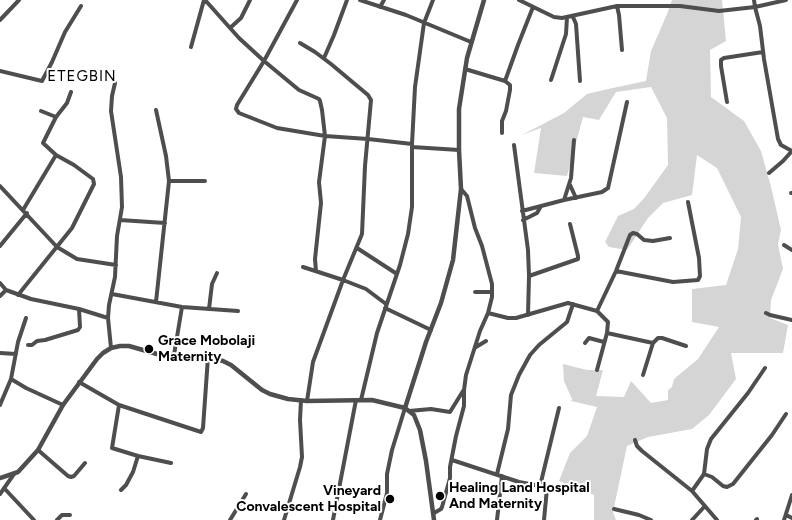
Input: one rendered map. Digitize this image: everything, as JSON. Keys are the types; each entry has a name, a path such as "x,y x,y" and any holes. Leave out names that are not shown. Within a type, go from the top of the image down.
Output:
{"street":[{"path":"0,20 19,0"},
{"path":"205,0 230,28 264,61 299,90 319,98 325,136 319,182 320,203 315,259 316,271"},
{"path":"191,47 205,0"},
{"path":"230,28 240,18 250,0"},
{"path":"297,0 264,61 237,105 236,109 239,113 272,127 325,136 368,139 459,150"},
{"path":"324,58 347,0"},
{"path":"360,0 471,42"},
{"path":"380,7 384,0"},
{"path":"333,520 359,400 377,333 408,234 411,219 412,145 415,87 424,23 433,0"},
{"path":"380,520 387,493 387,474 392,450 407,409 431,330 441,303 453,260 461,189 459,109 471,42 484,0"},
{"path":"518,0 554,17 573,17 617,6 680,6 719,11 754,7 786,0"},
{"path":"754,0 754,7 760,26 778,139 781,145 791,151 769,174"},
{"path":"0,71 42,81 65,32 81,6"},
{"path":"617,6 622,50"},
{"path":"505,81 533,7"},
{"path":"551,80 566,34 567,17"},
{"path":"573,17 576,24 580,81"},
{"path":"300,43 324,58 370,97 362,234 343,280 313,362 307,401"},
{"path":"728,102 721,60 724,58 763,52"},
{"path":"465,69 505,81 510,85 506,111 502,121 502,133"},
{"path":"111,348 108,318 109,304 115,277 117,236 122,207 121,177 112,111 112,96 115,83"},
{"path":"18,295 75,223 94,184 94,179 56,155 43,142 43,139 56,117 67,103 71,92"},
{"path":"522,211 602,192 608,188 627,102"},
{"path":"156,110 166,156 169,181 156,302"},
{"path":"42,111 56,117"},
{"path":"564,200 570,185 574,140"},
{"path":"514,145 528,250 528,315"},
{"path":"23,210 56,155"},
{"path":"169,181 205,182"},
{"path":"570,185 576,198"},
{"path":"0,186 27,213 57,247 77,259 116,265"},
{"path":"434,513 439,511 442,507 450,478 452,460 464,406 464,390 468,371 491,304 492,292 492,284 467,196 461,189"},
{"path":"616,271 673,282 694,282 698,280 700,276 699,258 694,241 688,202"},
{"path":"523,220 537,213 541,206"},
{"path":"0,246 27,213"},
{"path":"120,220 165,223"},
{"path":"529,276 578,259 570,224"},
{"path":"597,311 616,271 629,237 633,233 653,241 670,238"},
{"path":"784,245 792,250"},
{"path":"357,248 396,274"},
{"path":"303,268 316,271 366,289 385,306 431,330"},
{"path":"209,309 212,284 216,273"},
{"path":"0,283 6,290 18,295 79,309 108,318"},
{"path":"0,296 6,290"},
{"path":"474,292 492,292"},
{"path":"112,294 182,307 238,311"},
{"path":"488,313 508,318 516,318 563,304 573,304 597,311 608,322 607,333 598,370"},
{"path":"496,474 508,429 511,395 519,375 530,356 539,345 566,322 573,304"},
{"path":"174,355 182,307"},
{"path":"28,345 32,345 37,341 78,330 80,327 79,309"},
{"path":"766,313 792,320"},
{"path":"0,406 11,379 18,342 26,318"},
{"path":"607,333 653,343"},
{"path":"585,343 588,338 604,342"},
{"path":"643,374 653,343 658,338 686,346"},
{"path":"475,348 486,341"},
{"path":"0,478 18,472 38,450 63,405 97,358 111,348 120,346 129,346 157,354 208,357 223,361 231,365 262,390 279,398 307,401 379,401 407,409 431,409 450,412 464,390"},
{"path":"0,353 16,354"},
{"path":"79,382 119,405 201,432 203,428 208,357"},
{"path":"692,491 704,474 707,449 711,439 748,393 765,368"},
{"path":"11,379 26,388 63,405"},
{"path":"284,520 302,457 300,420 301,400"},
{"path":"119,405 112,448 138,456 172,463"},
{"path":"540,486 559,408"},
{"path":"407,409 417,421 420,430 434,520"},
{"path":"704,474 712,477 722,486 727,487 733,484 772,435 786,414"},
{"path":"634,440 642,451 692,491 717,520"},
{"path":"38,450 71,477 74,476 84,463"},
{"path":"121,490 126,485 133,472 138,456"},
{"path":"452,460 519,482 547,488 544,520"},
{"path":"0,494 14,474"},
{"path":"497,520 502,476"},
{"path":"4,488 34,520"},
{"path":"230,520 246,494"},
{"path":"784,520 792,495"},
{"path":"692,520 705,506"},
{"path":"614,509 639,515 651,520"},
{"path":"58,520 62,515 70,515"},
{"path":"786,515 792,518"}],"shaded area":[{"path":"672,0 722,0 726,41 710,50 711,97 744,121 761,151 781,230 778,244 783,269 771,300 770,318 788,325 783,353 731,353 736,379 709,415 692,429 648,437 627,446 613,512 616,520 594,520 594,495 559,481 570,453 587,436 597,407 571,401 572,399 564,381 563,364 587,370 603,370 596,396 624,397 631,381 651,403 668,400 668,390 672,387 674,379 698,359 719,327 692,322 692,289 726,285 738,249 741,217 717,168 697,155 692,195 663,203 648,218 627,250 609,247 605,242 618,216 634,209 645,197 668,165 667,118 651,87 616,92 599,120 583,117 567,176 534,173 541,128 522,135 564,113 587,94 646,81 651,51"}],"place":[{"name":"Grace Mobolaji Maternity","path":"149,349"},
{"name":"Healing Land Hospital And Maternity","path":"440,496"},
{"name":"Vineyard Convalescent Hospital","path":"390,499"}],"district":[{"name":"ETEGBIN","path":"82,77"}]}
